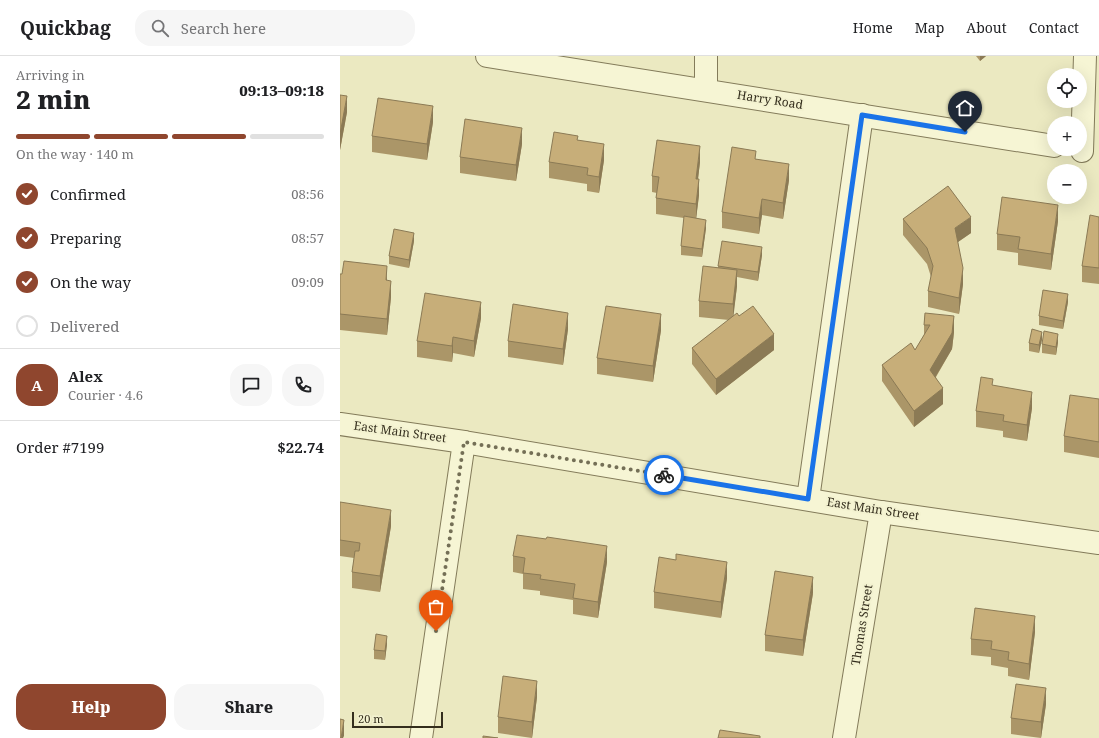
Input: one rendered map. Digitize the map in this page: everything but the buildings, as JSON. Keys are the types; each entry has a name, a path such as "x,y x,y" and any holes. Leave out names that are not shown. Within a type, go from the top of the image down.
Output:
{"street":[{"name":"Harry Road","path":"487,56 1047,145"},
{"path":"706,56 706,90"},
{"path":"1084,116 1085,56"},
{"path":"808,499 862,115"},
{"name":"East Main Street","path":"340,424 464,442 881,512 1099,543"},
{"path":"421,738 464,442"},
{"name":"Thomas Street","path":"844,738 881,512"}],"way so far":[{"path":"436,631 464,442 664,475"}],"route":[{"path":"664,475 808,499 862,115 965,132"}]}
